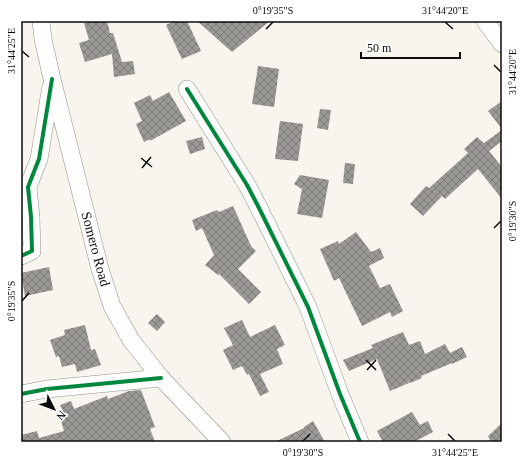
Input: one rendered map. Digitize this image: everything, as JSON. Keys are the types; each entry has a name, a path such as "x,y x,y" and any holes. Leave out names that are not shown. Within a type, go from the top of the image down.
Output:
{"street":[{"name":"Somero Road","path":"41,21 43,39 52,79 100,269 112,306 131,340 161,378 222,442"},
{"path":"485,21 502,44"},
{"path":"21,256 32,251 28,187 39,159 52,79"},
{"path":"188,89 247,185 308,307 340,394 360,442"},
{"path":"21,394 47,389 161,378"}],"building":[{"path":"90,21 107,21 110,33 113,33 122,62 133,61 135,74 114,77 112,54 85,62 79,43 89,40 84,23"},
{"path":"175,21 187,21 201,51 182,59 166,25"},
{"path":"197,21 270,21 232,52"},
{"path":"258,66 279,69 274,107 252,104"},
{"path":"169,92 186,121 150,141 150,139 144,142 136,124 142,121 134,103 150,95 153,101"},
{"path":"502,101 502,129 488,111"},
{"path":"320,109 331,110 328,130 317,128"},
{"path":"280,121 303,124 298,161 275,159"},
{"path":"502,130 502,141 489,151 502,167 502,199 478,169 445,199 442,196 423,216 410,204 426,186 429,188 468,153 464,149 477,137 484,143"},
{"path":"202,137 205,149 190,154 186,141"},
{"path":"345,163 355,164 353,184 343,183"},
{"path":"300,175 329,180 322,218 297,214 302,189 294,184"},
{"path":"233,206 251,246 256,251 238,269 261,292 249,304 219,274 218,275 205,265 214,255 202,228 196,231 192,220 217,210 219,212"},
{"path":"356,232 371,252 380,248 384,258 369,266 380,288 390,284 403,311 392,317 390,312 362,326 339,278 334,281 320,249 338,241 339,244"},
{"path":"49,267 53,290 25,296 21,273"},
{"path":"157,314 165,322 157,331 148,323"},
{"path":"242,320 250,337 275,325 285,345 277,349 283,364 260,374 269,392 260,396 249,374 247,375 242,366 233,370 223,350 233,345 224,328"},
{"path":"85,325 91,350 95,349 101,365 77,372 75,364 62,367 59,356 56,357 50,340 65,335 64,330"},
{"path":"403,332 409,345 420,341 425,354 445,344 450,353 462,347 467,357 421,376 422,378 410,383 408,381 409,383 390,391 377,359 349,371 343,360 373,348 371,345"},
{"path":"141,390 155,427 150,429 155,442 21,442 21,435 37,431 39,438 64,431 59,414 63,413 60,405 71,401 74,409 107,396 108,399 129,391"},
{"path":"412,412 420,425 428,421 433,432 414,442 383,442 377,431"},
{"path":"313,421 325,442 275,442 304,428"},
{"path":"502,423 502,442 491,442 488,436"}],"cycle path":[{"path":"21,256 32,251 28,187 39,159 52,79"},
{"path":"187,89 247,185 308,307 340,394 360,442"},
{"path":"21,394 47,389 161,378"}]}
